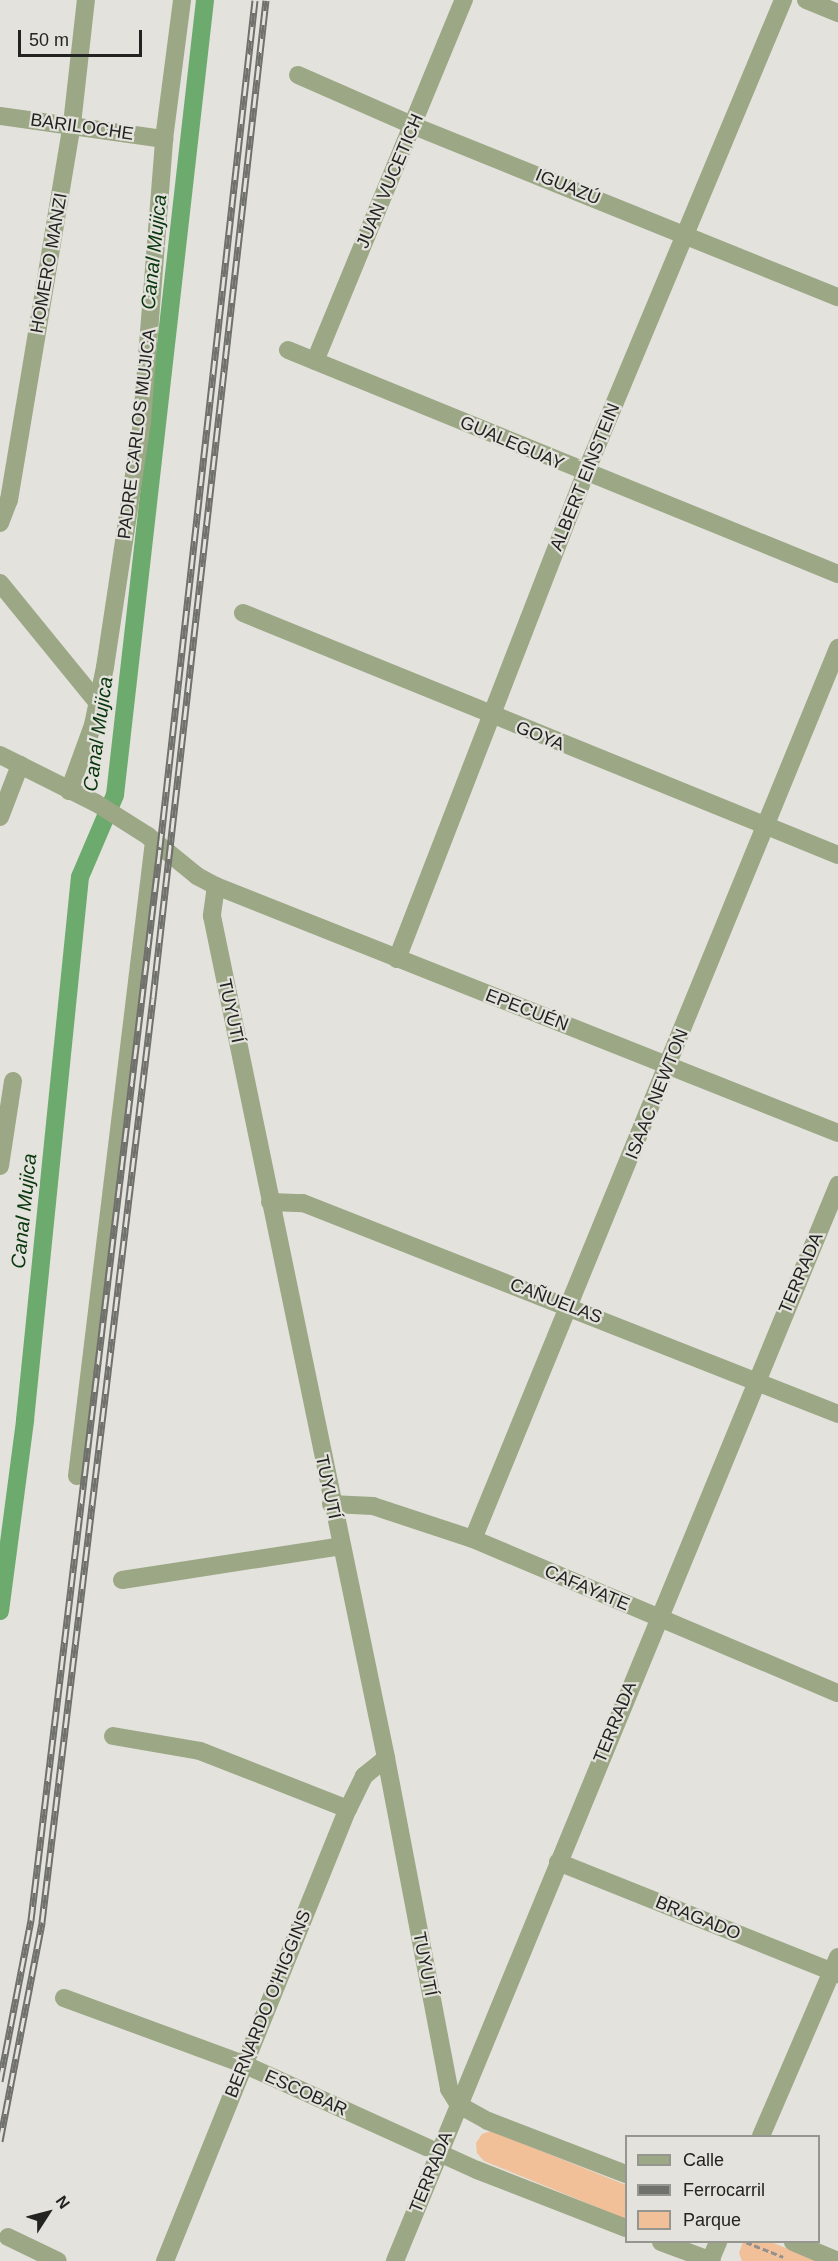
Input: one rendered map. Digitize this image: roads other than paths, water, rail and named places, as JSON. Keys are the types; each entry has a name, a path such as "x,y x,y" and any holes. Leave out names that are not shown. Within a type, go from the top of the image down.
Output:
{"street":[{"name":"HOMERO MANZI","path":"0,523 9,500 72,124 86,0"},
{"name":"PADRE CARLOS MUJICA","path":"69,790 88,744 98,703 142,421 164,140 182,0"},
{"name":"JUAN VUCETICH","path":"315,361 414,126 464,0"},
{"name":"ALBERT EINSTEIN","path":"397,959 489,716 585,474 783,0"},
{"path":"806,0 838,13"},
{"name":"IGUAZÚ","path":"298,75 414,126 838,297"},
{"name":"BARILOCHE","path":"0,116 72,124 164,140"},
{"name":"GUALEGUAY","path":"288,350 585,474 838,574"},
{"path":"0,583 98,703"},
{"name":"GOYA","path":"243,612 489,716 838,855"},
{"name":"ISAAC NEWTON","path":"473,1539 768,827 838,648"},
{"name":"EPECUÉN","path":"0,754 96,803 130,824 185,868 216,886 838,1133"},
{"path":"0,817 20,765"},
{"path":"77,1476 154,842"},
{"name":"TUYUTÍ","path":"216,886 212,916 386,1758 449,2089"},
{"path":"0,1166 13,1081"},
{"name":"TERRADA","path":"395,2261 838,1185"},
{"name":"CAÑUELAS","path":"270,1202 303,1203 757,1380 838,1414"},
{"name":"CAFAYATE","path":"332,1504 373,1506 473,1539 838,1693"},
{"path":"122,1580 341,1546"},
{"path":"113,1736 200,1750 348,1809"},
{"name":"BERNARDO O'HIGGINS","path":"165,2261 348,1809 364,1776 386,1758"},
{"name":"BRAGADO","path":"558,1862 836,1968"},
{"path":"762,2135 836,1968"},
{"name":"ESCOBAR","path":"64,1998 243,2064 477,2170 625,2227"},
{"path":"449,2089 459,2105 488,2121 625,2173"},
{"name":"ESCOBAR","path":"449,2089 450,2128 457,2147 477,2170"},
{"path":"8,2237 58,2261"},
{"path":"666,2243 711,2261 717,2243"},
{"path":"798,2243 838,2261"}],"waterway":[{"name":"Canal Mujica","path":"0,1611 25,1420 80,877 115,795 205,0"}],"railway":[{"path":"0,2081 31,1920 160,847 255,0"},
{"path":"0,2141 42,1922 153,998 266,0"}]}
